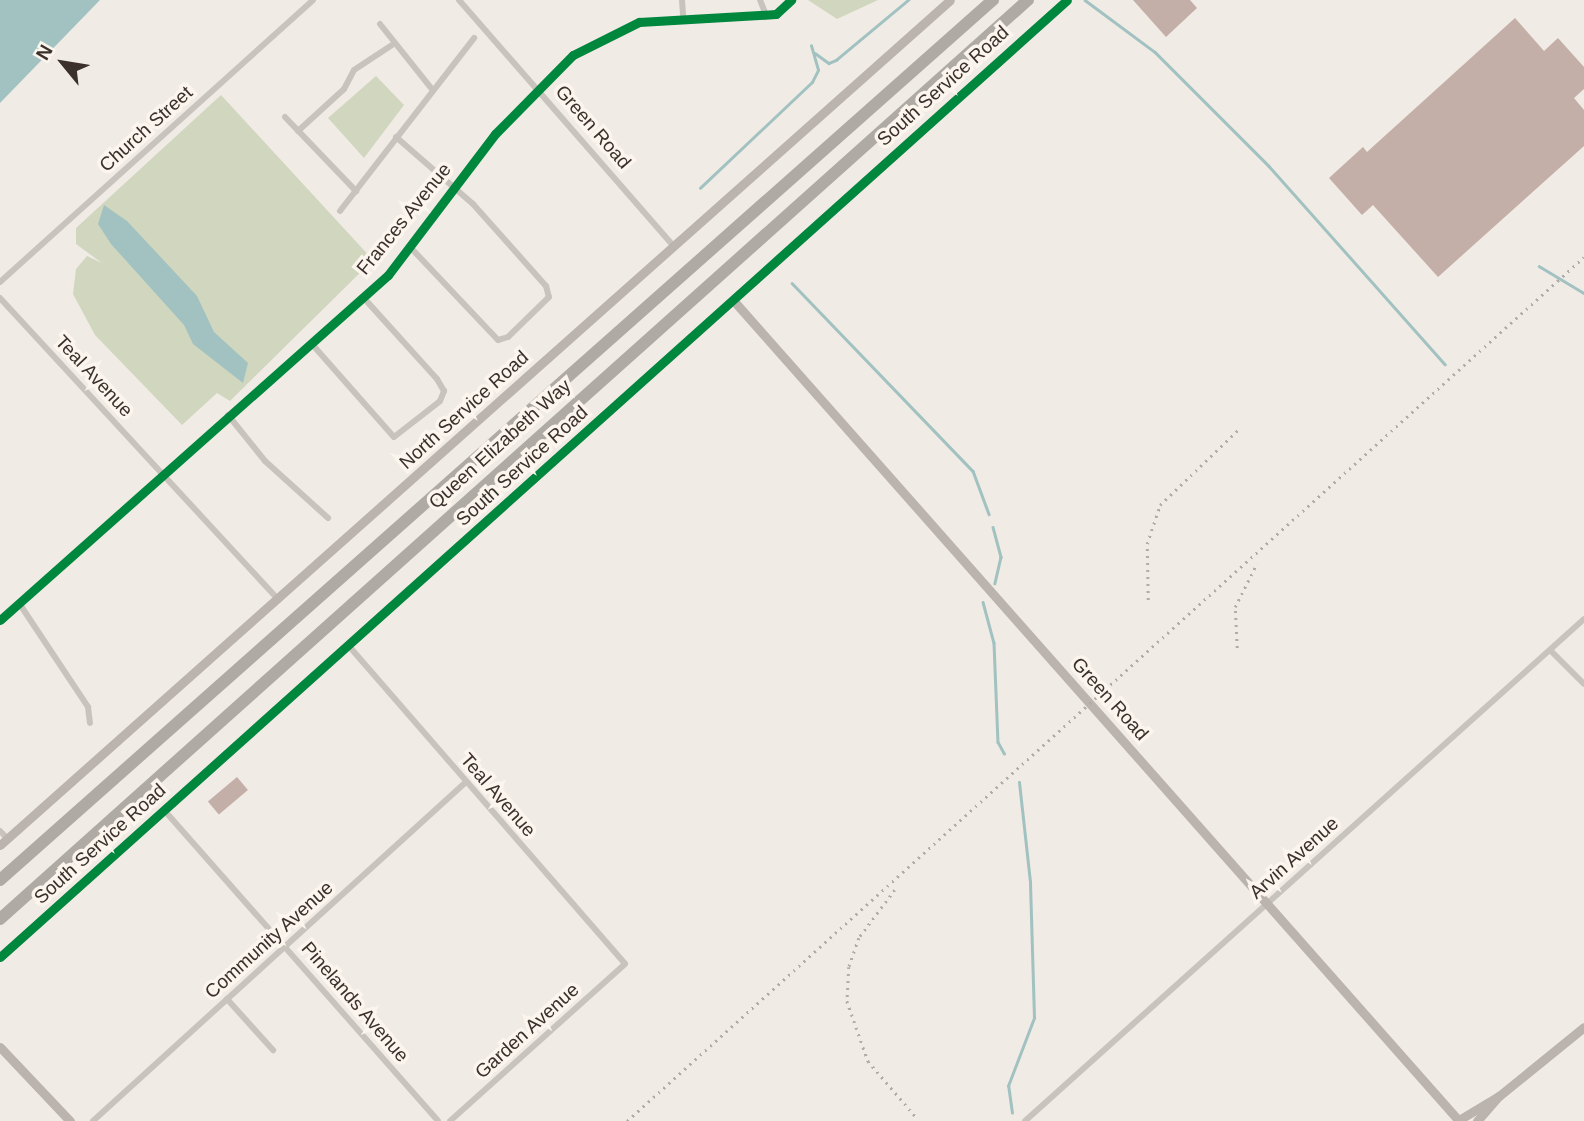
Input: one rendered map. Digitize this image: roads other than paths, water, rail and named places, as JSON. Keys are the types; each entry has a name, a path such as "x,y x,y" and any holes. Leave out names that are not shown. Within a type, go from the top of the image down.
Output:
{"highway":[{"name":"Queen Elizabeth Way","path":"0,880 993,0"},
{"name":"Queen Elizabeth Way","path":"0,919 1028,0"}],"street":[{"name":"Church Street","path":"0,282 313,0"},
{"name":"Green Road","path":"459,0 673,245"},
{"path":"682,0 683,16"},
{"path":"760,0 766,15"},
{"name":"North Service Road","path":"4,842 950,0"},
{"name":"South Service Road","path":"0,957 1067,0"},
{"name":"Frances Avenue","path":"0,620 162,472 363,296 409,246 454,186 537,88 573,55 615,30 683,16 776,14"},
{"path":"380,24 392,45 431,88"},
{"path":"340,211 431,88 474,38"},
{"path":"298,131 344,89 354,70 392,45"},
{"path":"285,117 356,191"},
{"path":"396,137 454,186 546,286 544,306 498,340 409,246"},
{"path":"311,343 394,436 440,401 443,391 437,379 363,296"},
{"name":"Teal Avenue","path":"0,298 279,600"},
{"name":"Green Road","path":"733,300 1458,1121"},
{"path":"228,415 265,461 328,518"},
{"path":"19,603 88,707 90,723"},
{"name":"Arvin Avenue","path":"1025,1121 1584,619"},
{"name":"Teal Avenue","path":"348,645 625,964"},
{"path":"1550,650 1584,684"},
{"name":"Community Avenue","path":"93,1121 466,782"},
{"name":"Pinelands Avenue","path":"164,810 438,1121"},
{"path":"0,831 4,842"},
{"name":"Garden Avenue","path":"450,1121 625,964"},
{"path":"227,999 273,1049"},
{"path":"1458,1121 1499,1096 1584,1027"},
{"path":"0,1047 70,1121"},
{"path":"1477,1121 1499,1096"}],"water":[{"path":"0,0 100,0 0,103"},
{"path":"104,205 127,221 197,296 214,332 248,363 243,383 193,344 184,325 111,244 98,224"}],"waterway":[{"path":"815,53 829,63 836,60 908,0"},
{"path":"1085,0 1155,52 1269,166 1445,364"},
{"path":"700,188 812,82 818,70 811,46"},
{"path":"1539,266 1584,293"},
{"path":"792,283 973,471 989,514"},
{"path":"993,527 1001,557 995,583"},
{"path":"983,602 994,643 998,742 1004,753"},
{"path":"1012,1113 1008,1086 1034,1018 1030,882 1019,783"}],"railway":[{"path":"627,1121 1584,257"},
{"path":"1148,600 1147,544 1160,505 1238,430"},
{"path":"1237,648 1235,607 1257,563"},
{"path":"895,890 859,938 849,967 847,1001 868,1061 916,1117"}]}
